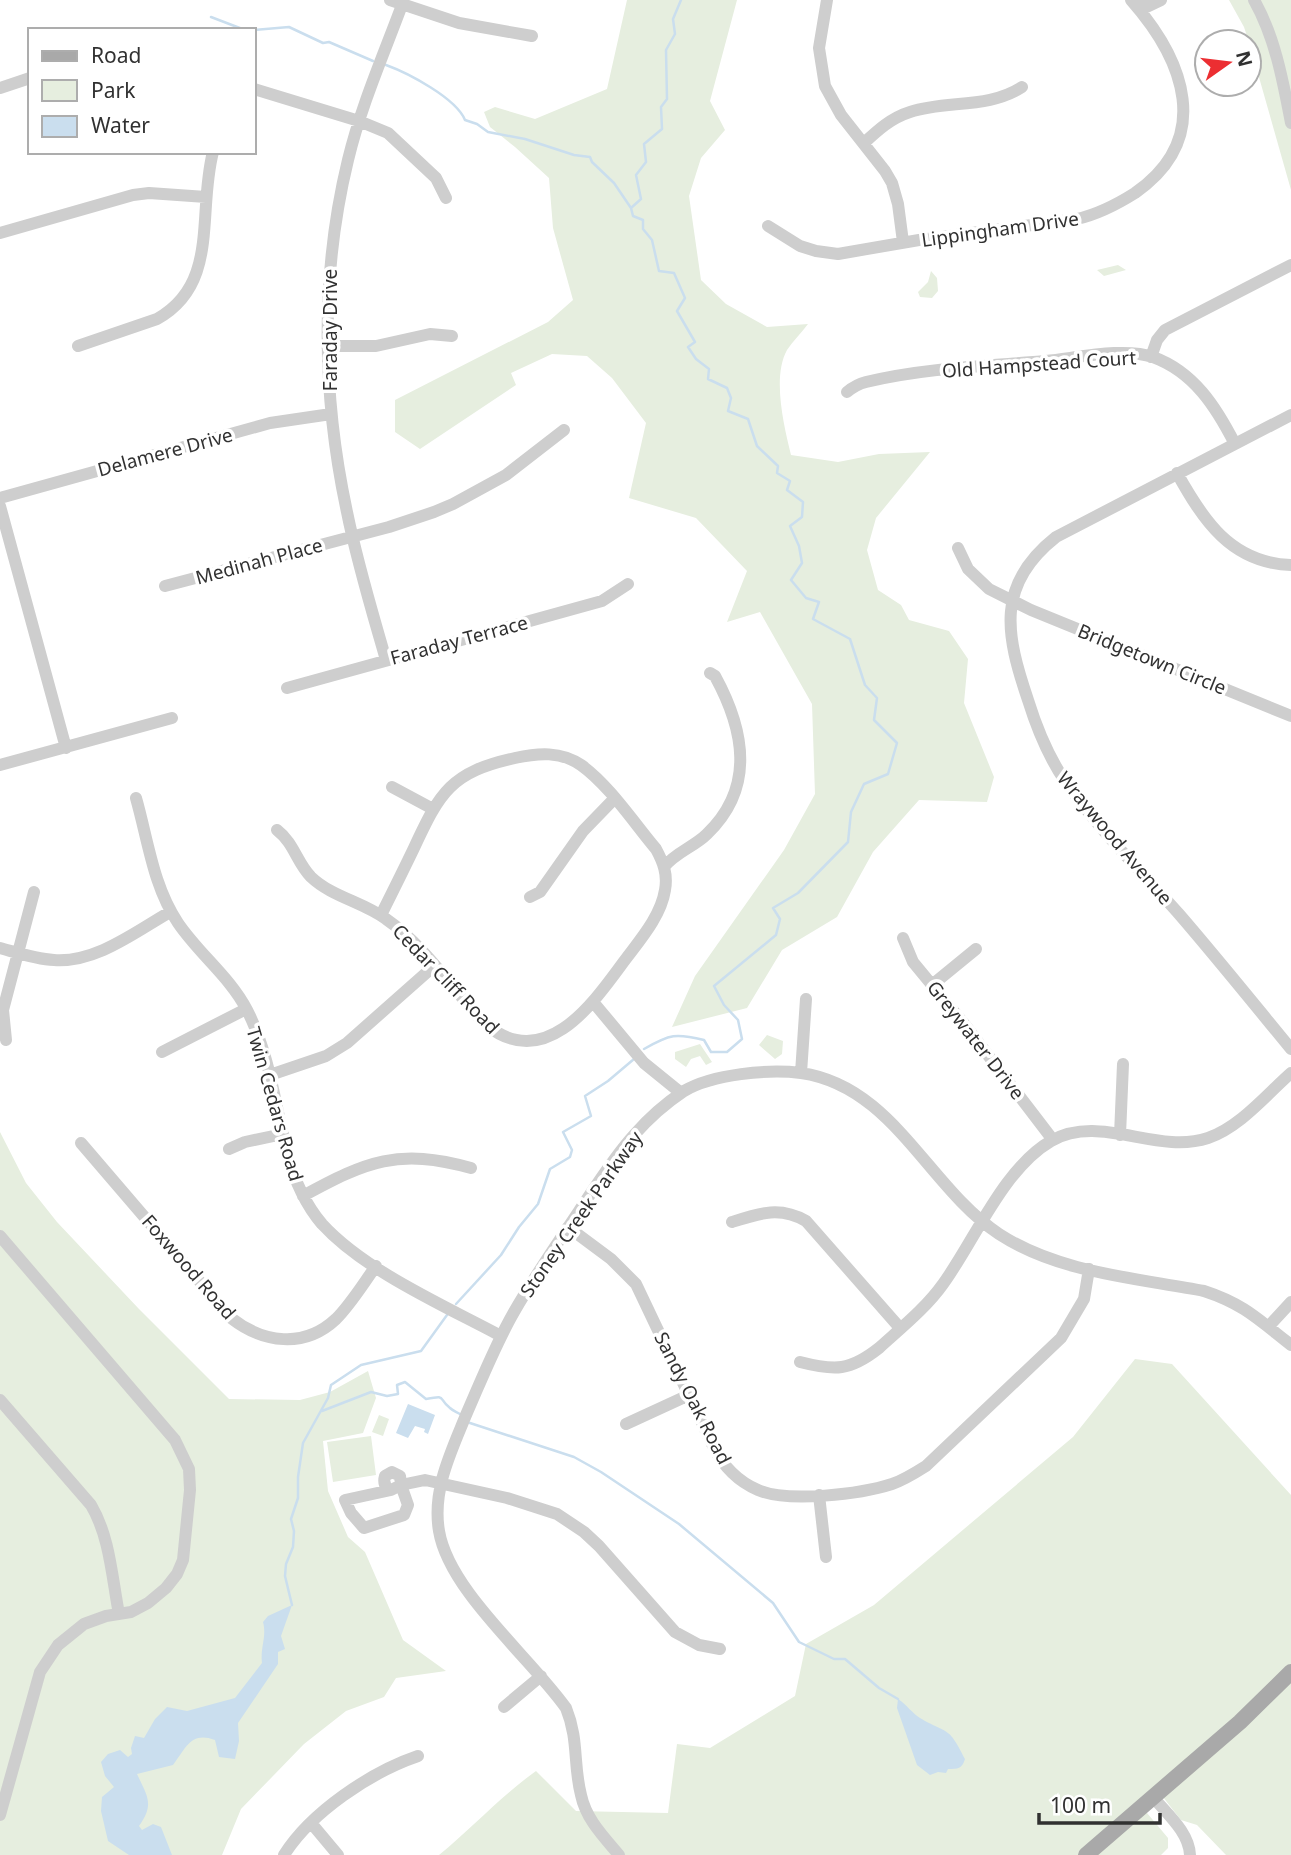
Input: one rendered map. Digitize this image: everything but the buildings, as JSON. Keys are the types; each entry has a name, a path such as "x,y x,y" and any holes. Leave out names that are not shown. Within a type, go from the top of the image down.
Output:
{"main road":[{"path":"1086,1855 1240,1721 1291,1672"}],"street":[{"path":"827,0 819,48 821,72 829,96 892,183 898,203 903,242"},
{"name":"Lippingham Drive","path":"768,226 800,246 825,253 853,253 903,242 1091,216 1116,206 1153,179 1170,158 1181,131 1183,102 1177,71 1143,5 1131,0"},
{"path":"1143,5 1161,0"},
{"path":"1254,0 1268,30 1291,123"},
{"path":"396,2 459,23 531,36"},
{"name":"Faraday Drive","path":"386,660 352,535 340,474 331,414 327,346 328,291 336,220 359,121 396,2"},
{"path":"0,88 28,79"},
{"path":"864,143 884,125 907,113 1006,97 1022,88"},
{"path":"256,90 359,121 388,133 436,178 446,198"},
{"path":"78,346 155,320 179,304 196,279 213,154"},
{"path":"0,233 133,195 149,193 206,197"},
{"path":"1151,357 1157,340 1165,330 1291,265"},
{"path":"327,346 376,345 430,334 452,336"},
{"name":"Old Hampstead Court","path":"847,392 863,382 945,370 1112,355 1151,357 1171,366 1200,389 1219,414 1235,444"},
{"name":"Delamere Drive","path":"0,498 270,424 331,414"},
{"name":"Wraywood Avenue","path":"1291,415 1054,538 1027,567 1013,601 1010,630 1014,657 1038,729 1054,763 1070,788 1291,1049"},
{"name":"Medinah Place","path":"165,586 413,520 453,504 506,475 564,430"},
{"path":"1178,473 1196,508 1229,543 1260,559 1291,565"},
{"path":"0,506 66,748"},
{"name":"Bridgetown Circle","path":"958,548 968,569 989,589 1291,716"},
{"name":"Faraday Terrace","path":"287,688 602,601 628,584"},
{"path":"664,867 676,855 696,844 718,822 732,800 739,775 740,744 734,715 715,676 710,673"},
{"path":"0,765 172,718"},
{"name":"Cedar Cliff Road","path":"277,830 289,841 304,870 318,883 381,915 401,930 485,1024 497,1034 516,1041 534,1041 555,1034 594,1003 658,911 666,885 664,867 656,849 582,766 563,757 534,754 489,764 467,774 444,793 433,808 381,915"},
{"path":"392,787 433,808"},
{"name":"Twin Cedars Road","path":"136,798 159,886 170,912 224,976 246,1009 270,1075 293,1174 303,1196 319,1220 333,1235 376,1266 502,1336"},
{"path":"530,897 540,892 583,831 614,799"},
{"path":"6,1040 3,1010 34,892"},
{"path":"0,948 53,960 75,959 104,949 170,912"},
{"name":"Greywater Drive","path":"903,938 908,954 1053,1140"},
{"path":"932,985 975,949"},
{"path":"270,1075 326,1055 347,1043 434,966"},
{"path":"800,1073 806,999"},
{"path":"594,1003 644,1063 681,1093"},
{"path":"162,1052 246,1009"},
{"path":"1120,1135 1123,1064"},
{"name":"Stoney Creek Parkway","path":"619,1855 593,1824 584,1807 578,1783 577,1748 566,1708 455,1574 439,1530 438,1501 450,1455 513,1313 568,1227 632,1137 681,1093 719,1078 771,1072 800,1073 835,1082 865,1098 983,1223 1026,1249 1047,1258 1089,1269 1206,1291 1235,1302 1291,1345"},
{"path":"800,1362 829,1369 848,1367 868,1357 943,1285 1020,1168 1053,1140 1080,1131 1177,1142 1206,1139 1241,1118 1291,1073"},
{"path":"229,1149 245,1142 283,1134"},
{"name":"Foxwood Road","path":"81,1143 231,1318 253,1333 285,1340 313,1335 344,1311 376,1266"},
{"path":"303,1196 350,1171 395,1158 427,1158 471,1168"},
{"path":"732,1222 778,1210 796,1214 806,1221 900,1328"},
{"name":"Sandy Oak Road","path":"568,1227 611,1259 636,1284 719,1457 734,1475 746,1484 771,1495 819,1495 882,1487 904,1479 926,1466 1061,1338 1084,1299 1089,1269"},
{"path":"0,1236 175,1440 189,1469 190,1490 183,1558 177,1574 166,1588 149,1603 131,1612 84,1625 58,1645 40,1672 3,1794 0,1815"},
{"path":"1269,1326 1291,1302"},
{"path":"626,1424 689,1395"},
{"path":"0,1400 98,1517 119,1614"},
{"path":"396,1487 408,1505 404,1515 364,1528 351,1513 345,1500 396,1487 425,1480 545,1509 570,1522 599,1546 674,1632 699,1645 720,1649"},
{"path":"819,1495 826,1557"},
{"path":"504,1707 541,1676"},
{"path":"284,1855 290,1845 312,1824 370,1777 418,1756"},
{"path":"1153,1797 1185,1836 1190,1855"},
{"path":"312,1824 338,1855"}],"green space":[{"path":"627,0 737,0 710,101 725,130 701,158 689,196 701,280 726,304 767,327 808,324 787,350 780,374 781,402 791,455 838,462 879,454 930,452 876,518 867,550 878,590 901,605 909,620 949,631 968,659 964,703 994,777 987,802 919,800 873,852 837,917 782,950 747,1008 672,1027 695,976 784,850 815,794 812,704 760,612 727,622 747,571 696,518 629,498 646,423 612,378 587,356 552,354 511,373 516,385 420,449 395,432 395,400 548,322 573,300 553,228 549,178 490,127 484,112 495,107 535,119 607,89"},
{"path":"1229,0 1291,0 1291,190 1263,91 1263,28 1244,27"},
{"path":"1118,265 1126,270 1104,276 1097,270"},
{"path":"931,271 937,278 938,291 932,298 920,297 918,292 928,282"},
{"path":"767,1035 783,1041 782,1054 775,1059 759,1045"},
{"path":"700,1044 712,1062 706,1065 700,1056 691,1059 686,1067 675,1059 675,1052"},
{"path":"0,1132 26,1183 57,1222 229,1399 300,1400 330,1392 368,1371 376,1398 363,1433 323,1441 328,1491 348,1537 365,1552 403,1640 446,1671 396,1678 384,1697 346,1711 304,1744 241,1809 222,1855 0,1855"},
{"path":"1135,1359 1172,1364 1291,1495 1291,1855 1226,1855 1197,1825 1181,1820 1159,1792 1142,1807 1168,1838 1168,1848 1161,1855 439,1855 536,1771 576,1811 668,1813 677,1744 710,1748 795,1696 806,1644 874,1605 1073,1437"},
{"path":"379,1415 389,1419 383,1436 372,1432"},
{"path":"371,1436 376,1475 333,1482 327,1442"}],"water":[{"path":"408,1404 435,1415 428,1434 424,1432 425,1429 415,1426 408,1438 396,1433"},
{"path":"292,1605 281,1636 285,1649 278,1652 278,1664 238,1723 239,1741 235,1759 219,1757 215,1740 200,1738 186,1747 173,1765 137,1774 148,1800 147,1812 139,1826 142,1830 153,1824 161,1827 172,1855 129,1855 108,1841 101,1811 102,1797 114,1787 105,1776 101,1762 108,1754 120,1750 128,1757 132,1754 135,1736 144,1738 155,1719 167,1707 187,1711 235,1698 262,1663 263,1622 268,1616"},
{"path":"898,1699 920,1718 951,1736 965,1759 961,1767 930,1775 917,1765 897,1708"}],"waterway":[{"path":"644,1049 660,1040 686,1036 704,1040 711,1052 727,1052 742,1039 738,1020 724,1005 714,986 776,935 780,919 773,908 798,893 848,842 851,812 864,784 888,774 897,743 874,720 877,698 865,685 850,639 813,619 819,602 806,598 791,580 802,563 799,546 790,526 802,517 803,502 787,490 790,481 777,473 778,466 757,446 748,419 728,411 731,398 727,388 708,379 709,369 696,359 688,347 695,342 677,311 685,298 674,273 659,271 652,240 643,229 643,220 633,216 631,208 641,199 636,175 646,162 644,144 662,129 661,107 667,99 666,50 675,34 673,19 681,0"},
{"path":"211,17 240,28"},
{"path":"256,30 289,27 373,61"},
{"path":"386,65 430,87 452,103 465,120 488,132 590,157 614,183 631,208"},
{"path":"456,1304 501,1255 538,1204 550,1169 570,1157 572,1150 563,1132 591,1116 585,1096 634,1059"},
{"path":"292,1605 285,1576 286,1564 293,1547 294,1531 291,1519 298,1498 303,1443 328,1398 331,1385 361,1365 421,1351 447,1315"},
{"path":"322,1411 371,1392 387,1396 398,1394 397,1385 405,1382 426,1399 441,1398 446,1405 460,1414"},
{"path":"470,1423 574,1457 601,1472 679,1524 773,1603 799,1642 834,1659 845,1659 879,1688 898,1699"}]}
